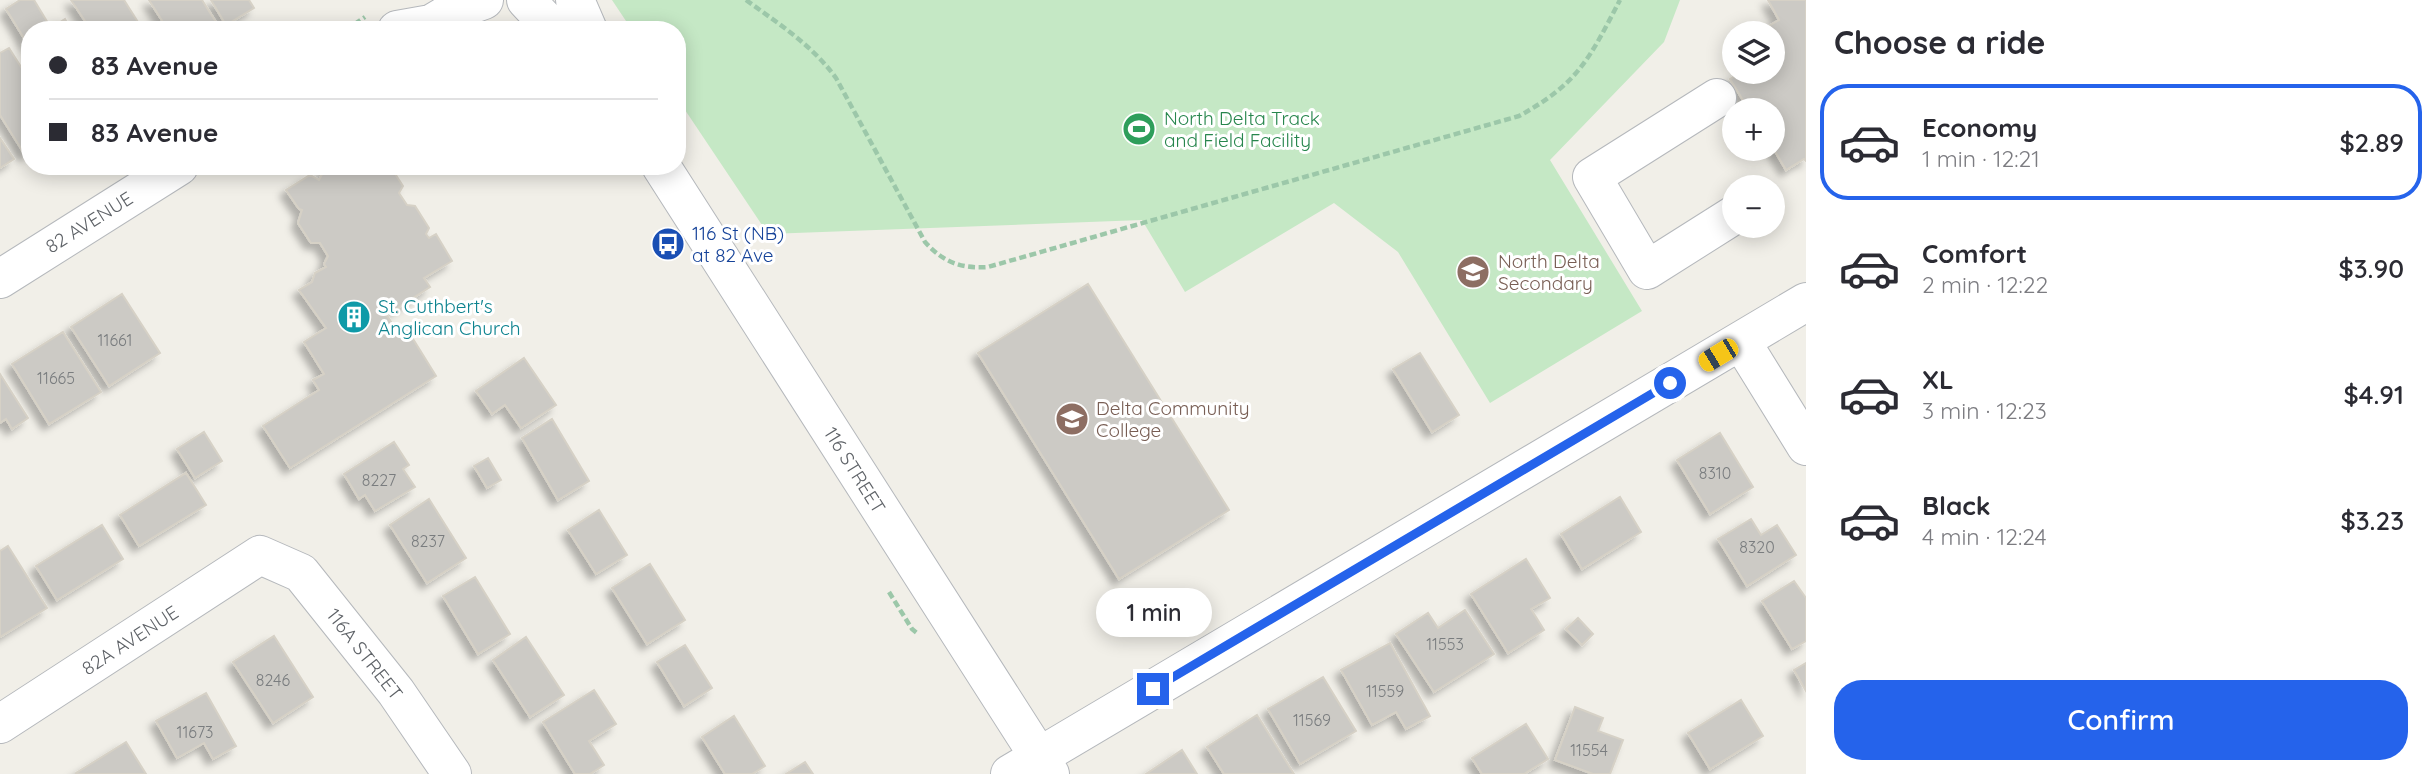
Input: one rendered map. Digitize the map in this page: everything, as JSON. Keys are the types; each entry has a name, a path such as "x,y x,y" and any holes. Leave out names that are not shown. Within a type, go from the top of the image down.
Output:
{"street":[{"path":"403,21 412,5 419,0"},
{"path":"436,21 453,11 484,0"},
{"path":"518,0 527,0 546,21"},
{"path":"575,0 584,21"},
{"path":"1717,98 1591,177 1647,270 1722,223"},
{"name":"82 AVENUE","path":"0,279 165,175"},
{"name":"116 STREET","path":"667,175 1033,768"},
{"path":"1033,768 1806,302"},
{"path":"1741,341 1806,446"},
{"name":"82A AVENUE","path":"0,724 260,555"},
{"name":"116A STREET","path":"260,555 301,573 396,692 452,774"}],"path":[{"path":"746,0 808,45 824,61 836,78 925,242 943,259 975,268 1002,264 1519,116 1555,94 1583,67 1620,0"}],"green space":[{"name":"North Delta Track and Field Facility","path":"612,0 1680,0 1664,42 1550,160 1642,311 1490,403 1398,252 1334,203 1185,292 1142,220 768,234 686,111 686,21 626,21"}],"building":[{"path":"20,0 34,0 47,21 21,21 21,33 6,9"},
{"path":"71,0 124,0 137,21 85,21"},
{"path":"149,0 202,0 215,21 162,21"},
{"path":"211,0 249,0 254,8 233,21 224,21"},
{"path":"1768,0 1806,0 1806,161 1804,159 1786,170 1781,161 1785,161 1785,98 1742,98 1733,84 1785,84 1785,21 1779,20"},
{"path":"9,48 21,67 21,149 0,115 0,53"},
{"path":"0,138 14,159 0,168"},
{"name":"St. Cuthbert's Anglican Church","path":"310,175 319,180 322,175 396,175 403,186 399,193 407,205 415,206 429,228 426,234 429,238 436,234 452,261 424,278 430,287 393,311 388,302 381,306 400,336 408,331 436,376 290,468 263,426 319,390 313,380 324,374 304,342 326,328 299,290 312,282 315,273 326,267 324,264 328,256 320,243 311,243 298,223 302,210 286,190"},
{"path":"1088,284 1229,510 1119,579 978,353"},
{"path":"122,294 160,353 109,386 71,327"},
{"path":"63,332 101,392 49,424 12,364"},
{"path":"1420,353 1459,415 1432,432 1393,369"},
{"path":"524,358 556,405 521,428 505,405 492,414 476,391"},
{"path":"0,374 28,418 12,429 6,419 0,423"},
{"path":"552,419 589,481 558,500 522,438"},
{"path":"204,432 222,461 195,478 177,449"},
{"path":"1720,433 1753,487 1710,514 1677,460"},
{"path":"394,442 409,465 403,469 415,487 375,511 365,495 359,499 344,474"},
{"path":"488,458 501,480 487,488 474,466"},
{"path":"186,473 206,505 139,546 120,515"},
{"path":"1620,497 1641,532 1582,569 1561,534"},
{"path":"429,499 466,558 427,583 390,525"},
{"path":"599,510 627,555 596,574 568,530"},
{"path":"1751,519 1761,535 1777,525 1796,555 1747,586 1718,539"},
{"path":"102,525 123,559 57,600 36,566"},
{"path":"8,546 47,608 0,637 0,551"},
{"path":"1526,559 1550,598 1531,609 1544,630 1508,653 1471,594"},
{"path":"650,564 685,620 647,644 612,588"},
{"path":"475,577 510,634 478,654 443,596"},
{"path":"1794,581 1806,598 1806,641 1792,649 1762,601"},
{"path":"1465,610 1494,654 1434,692 1396,634 1428,613 1438,628"},
{"path":"1578,618 1593,634 1582,645 1566,629"},
{"path":"274,636 313,697 273,723 233,662"},
{"path":"526,637 564,695 530,717 493,660"},
{"path":"1390,643 1430,716 1406,729 1396,712 1372,725 1341,670"},
{"path":"685,645 712,688 684,706 657,662"},
{"path":"1806,663 1806,691 1794,670"},
{"path":"1323,677 1356,731 1300,764 1268,709"},
{"path":"594,690 616,724 589,741 604,765 590,774 575,774 543,722"},
{"path":"206,693 236,746 213,759 204,743 177,758 156,721"},
{"path":"1741,700 1763,736 1710,769 1688,733"},
{"path":"1575,707 1603,718 1598,731 1623,740 1610,774 1593,774 1555,760"},
{"path":"1257,715 1294,774 1224,774 1207,747"},
{"path":"734,716 765,766 752,774 725,774 702,737"},
{"path":"1526,724 1548,759 1524,774 1482,774 1472,758"},
{"path":"126,742 146,774 76,774 76,773"},
{"path":"1182,750 1197,774 1146,774"},
{"path":"805,762 813,774 786,774"}],"place":[{"name":"North Delta Track and Field Facility","path":"1139,129"},
{"name":"116 St (NB) at 82 Ave","path":"668,244"},
{"name":"North Delta Secondary","path":"1473,272"},
{"name":"St. Cuthbert's Anglican Church","path":"354,317"},
{"name":"Delta Community College","path":"1072,419"}],"route":[{"path":"1153,689 1670,383"}]}
